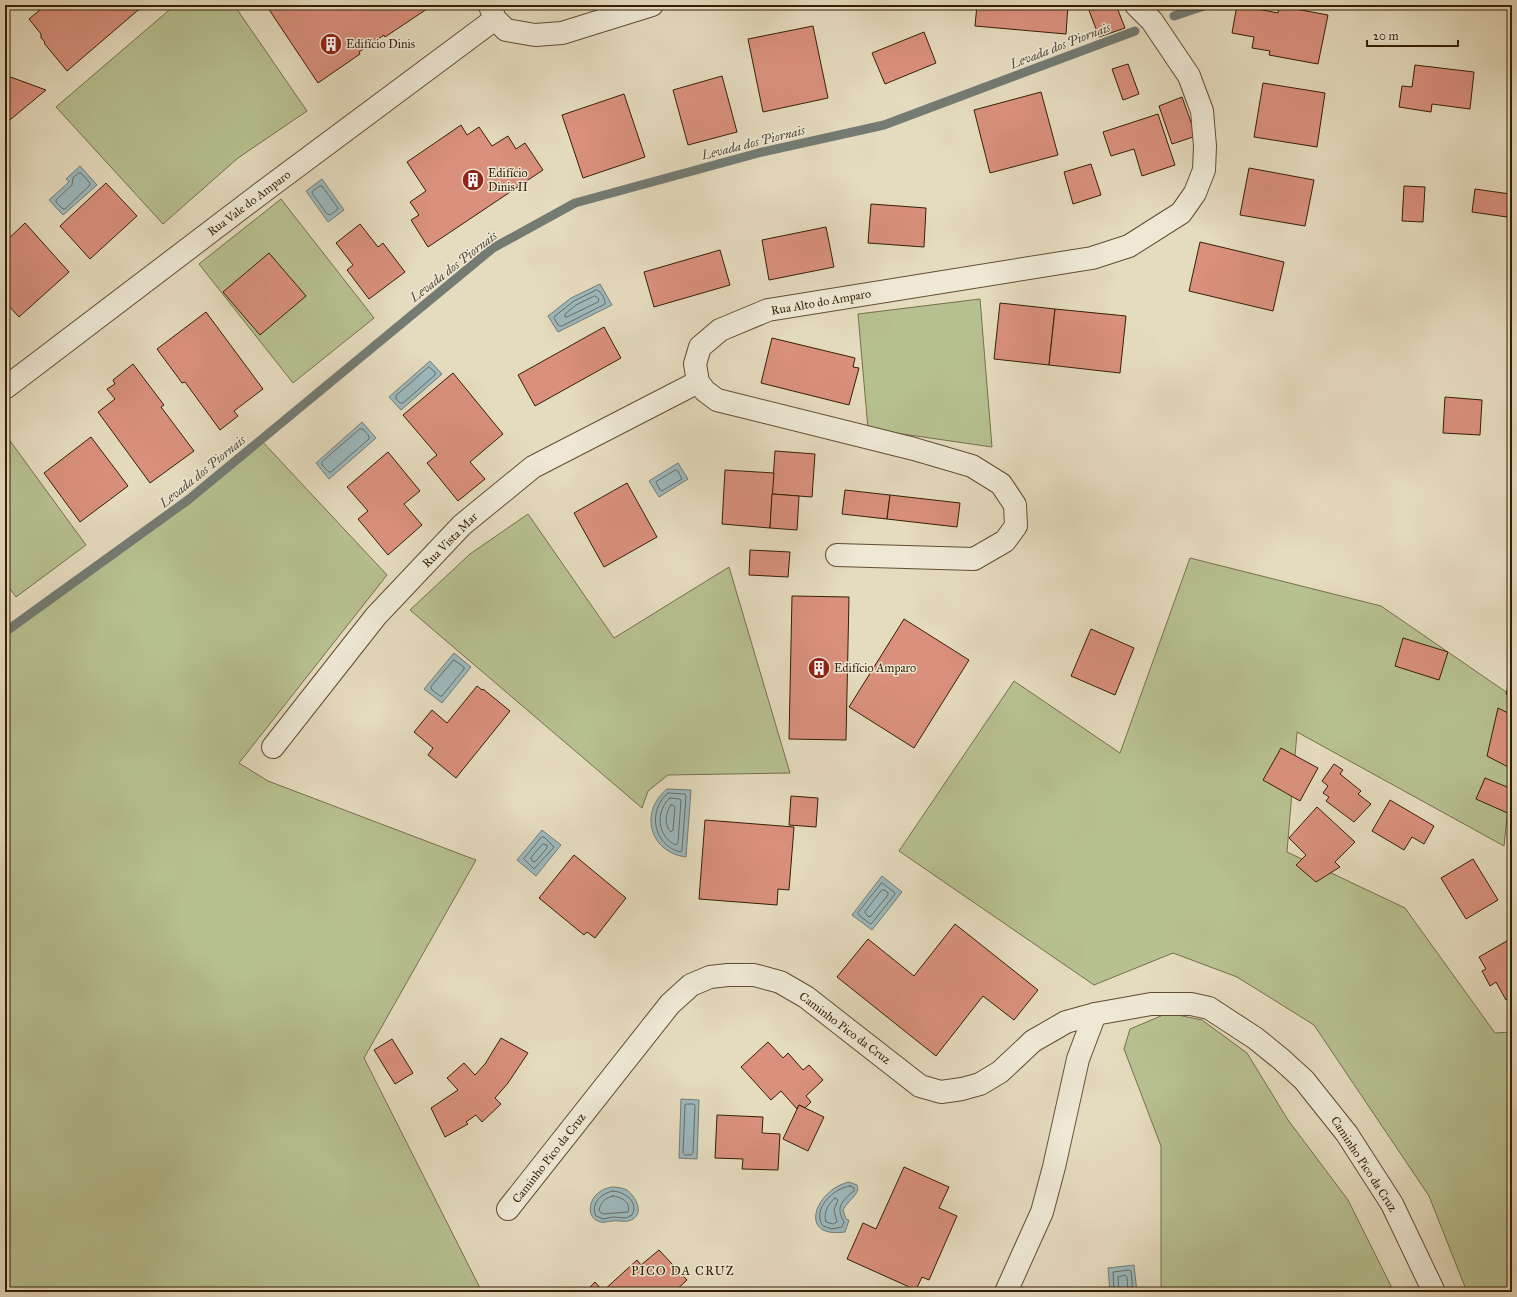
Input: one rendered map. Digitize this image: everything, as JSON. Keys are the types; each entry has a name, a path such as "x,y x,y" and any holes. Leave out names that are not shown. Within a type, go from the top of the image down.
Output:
{"street":[{"path":"492,12 506,30 535,35 562,33 652,5"},
{"name":"Rua Alto do Amparo","path":"698,382 695,364 700,347 720,330 768,310 1092,258 1129,246 1181,213 1195,194 1204,170 1205,146 1202,111 1189,76 1152,21 1136,5"},
{"name":"Rua Vale do Amparo","path":"5,388 260,194 492,12"},
{"path":"698,382 705,391 717,400 914,449 972,466 1001,484 1015,505 1016,526 1005,541 974,559 838,555"},
{"name":"Rua Vista Mar","path":"273,747 376,616 462,525 533,467 698,382"},
{"name":"Caminho Pico da Cruz","path":"508,1209 670,1004 691,985 710,977 754,975 780,982 806,996 920,1086 941,1092 962,1089 980,1084 1000,1072 1033,1041 1066,1022 1095,1014 1151,1004 1191,1004 1209,1008 1255,1038 1304,1080 1347,1134 1392,1204 1434,1292"},
{"path":"1006,1292 1042,1212 1054,1167 1078,1059 1095,1014"}],"green space":[{"path":"175,5 234,5 307,111 238,158 163,224 56,107"},
{"path":"281,199 374,318 293,383 199,264"},
{"path":"980,299 992,447 868,429 858,314"},
{"path":"5,434 86,545 16,597 5,582"},
{"path":"259,438 387,575 239,763 268,781 476,860 364,1058 482,1292 5,1292 5,628 187,498"},
{"path":"528,514 614,638 729,567 790,773 668,775 648,791 642,808 410,610 470,554"},
{"path":"1190,558 1381,606 1512,696 1512,770 1504,846 1297,732 1287,852 1405,908 1495,1033 1512,1032 1512,1292 1467,1292 1429,1196 1314,1025 1237,977 1173,953 1094,985 899,851 1014,681 1120,753"},
{"path":"1168,1013 1202,1020 1247,1053 1288,1120 1348,1200 1394,1292 1161,1292 1161,1146 1124,1049 1130,1029"}],"water":[{"path":"80,166 97,185 63,215 49,200 69,182 66,179"},
{"path":"322,179 344,210 328,222 306,191"},
{"path":"600,284 612,305 558,332 548,316 571,298"},
{"path":"430,361 442,374 401,410 389,397"},
{"path":"362,422 376,438 329,479 316,463"},
{"path":"678,463 688,479 659,497 649,481"},
{"path":"454,653 471,667 442,703 424,689"},
{"path":"667,789 691,790 686,857 673,854 663,848 656,839 652,830 651,819 653,809 658,798"},
{"path":"542,830 561,845 536,876 517,860"},
{"path":"882,876 902,892 872,930 852,915"},
{"path":"681,1099 699,1100 697,1159 679,1158"},
{"path":"849,1182 857,1185 858,1188 856,1194 843,1210 846,1219 849,1220 845,1232 830,1232 820,1228 816,1221 816,1212 820,1203 837,1186"},
{"path":"612,1187 627,1190 636,1201 638,1205 638,1214 631,1220 600,1222 592,1216 590,1209 594,1198 598,1193"},
{"path":"1134,1265 1137,1292 1110,1292 1108,1268"}],"building":[{"path":"46,5 144,5 67,71 44,43 45,42 41,38 41,34 29,19"},
{"name":"Edifício Dinis","path":"266,5 429,5 430,7 385,37 384,35 359,52 360,54 318,83"},
{"path":"977,5 1068,5 1066,34 975,26"},
{"path":"1087,5 1116,5 1125,28 1099,37"},
{"path":"1237,5 1278,13 1279,6 1328,15 1318,64 1269,55 1270,51 1252,48 1254,37 1232,33"},
{"path":"813,26 828,98 763,112 748,39"},
{"path":"924,32 936,63 885,84 872,53"},
{"path":"1128,64 1139,94 1123,100 1112,69"},
{"path":"1415,65 1474,72 1470,109 1432,104 1431,112 1399,107 1402,86 1412,87"},
{"path":"5,75 46,90 5,124"},
{"path":"722,76 737,132 688,145 673,90"},
{"path":"1263,83 1325,93 1317,147 1254,137"},
{"path":"1041,92 1058,155 990,173 974,110"},
{"path":"624,94 645,157 583,178 562,115"},
{"path":"1182,97 1196,136 1172,144 1159,106"},
{"path":"1158,114 1175,165 1142,176 1134,149 1111,156 1103,132"},
{"name":"Edifício Dinis II","path":"461,125 467,135 479,127 492,146 508,136 516,149 525,143 543,170 428,247 411,220 419,215 410,202 426,191 407,162"},
{"path":"1091,164 1101,195 1073,204 1064,172"},
{"path":"1249,168 1314,180 1305,226 1240,215"},
{"path":"106,183 137,216 90,259 60,226"},
{"path":"1404,186 1425,187 1423,222 1402,221"},
{"path":"1475,189 1510,194 1507,217 1472,212"},
{"path":"871,204 926,208 924,247 868,243"},
{"path":"25,223 69,272 19,317 5,302 5,242"},
{"path":"360,224 378,247 383,243 405,272 369,299 347,270 353,265 336,243"},
{"path":"826,227 834,267 769,280 762,240"},
{"path":"1200,242 1284,262 1273,311 1189,291"},
{"path":"720,250 730,285 654,307 644,272"},
{"path":"269,253 306,296 260,335 223,292"},
{"path":"1000,303 1055,309 1049,365 994,359"},
{"path":"1055,309 1126,316 1120,373 1049,365"},
{"path":"206,312 263,389 234,411 238,416 220,430 185,382 182,383 157,349"},
{"path":"604,327 621,358 535,406 518,375"},
{"path":"772,338 855,358 853,367 859,368 849,405 761,383"},
{"path":"133,364 164,405 161,407 194,451 150,483 98,412 115,399 107,389 115,384 113,380"},
{"path":"453,373 503,434 470,462 485,479 458,501 427,463 437,455 403,415"},
{"path":"1445,397 1482,400 1480,435 1443,433"},
{"path":"91,437 128,486 80,522 44,473"},
{"path":"775,451 815,454 812,497 772,494"},
{"path":"388,452 420,491 404,504 422,525 388,555 358,519 368,511 347,487"},
{"path":"725,470 774,473 770,528 722,524"},
{"path":"627,483 657,537 604,567 574,513"},
{"path":"845,490 890,495 887,519 842,514"},
{"path":"772,494 799,496 797,530 770,528"},
{"path":"890,495 960,503 957,527 887,519"},
{"path":"750,550 790,552 788,577 749,575"},
{"name":"Edifício Amparo","path":"792,596 849,597 846,740 789,739"},
{"name":"Edifício Amparo","path":"904,619 969,660 914,748 849,707"},
{"path":"1091,629 1134,648 1115,695 1071,676"},
{"path":"1403,638 1448,652 1439,680 1395,666"},
{"path":"1512,677 1512,695 1506,694"},
{"path":"477,686 482,690 483,689 510,711 456,778 428,755 433,748 414,732 432,710 447,723"},
{"path":"1498,708 1512,715 1512,769 1487,756"},
{"path":"1281,748 1318,768 1300,801 1263,780"},
{"path":"1334,764 1343,770 1340,774 1361,791 1358,794 1371,804 1354,822 1326,801 1329,797 1323,793 1328,786 1322,781"},
{"path":"1485,778 1512,789 1512,815 1476,799"},
{"path":"791,796 818,798 816,827 789,825"},
{"path":"1390,800 1434,826 1424,844 1412,837 1404,850 1372,831"},
{"path":"1317,807 1355,842 1335,862 1340,867 1316,882 1296,865 1306,855 1289,838"},
{"path":"705,820 794,827 789,890 778,889 777,905 699,899"},
{"path":"574,855 626,898 595,938 587,932 584,935 539,898"},
{"path":"1473,859 1498,900 1466,919 1441,878"},
{"path":"955,924 1038,990 1014,1020 983,996 936,1056 837,977 868,939 914,976"},
{"path":"1512,938 1512,996 1506,1000 1496,982 1490,986 1482,971 1486,969 1479,957"},
{"path":"501,1038 528,1053 508,1083 495,1098 501,1104 482,1122 476,1115 466,1122 468,1124 445,1137 431,1108 458,1090 447,1078 464,1063 475,1075 485,1064"},
{"path":"392,1039 413,1073 395,1084 374,1050"},
{"path":"768,1042 783,1058 788,1053 803,1070 809,1065 823,1080 806,1096 811,1102 805,1108 799,1105 797,1109 781,1091 771,1100 741,1067"},
{"path":"799,1105 824,1117 808,1151 783,1139"},
{"path":"717,1115 763,1117 762,1133 780,1134 778,1170 742,1169 743,1159 715,1158"},
{"path":"904,1167 949,1187 939,1208 957,1216 929,1280 922,1277 916,1290 847,1259 863,1223 876,1229"},
{"path":"659,1250 687,1280 674,1292 585,1292 595,1282 603,1291 637,1260 641,1265"}],"waterway":[{"name":"Levada dos Piornais","path":"1174,16 1207,5"},
{"name":"Levada dos Piornais","path":"5,632 188,500 493,248 575,203 762,152 884,125 1135,31"}],"place":[{"name":"Edifício Dinis","path":"331,44"},
{"name":"Edifício Dinis II","path":"473,180"},
{"name":"Edifício Amparo","path":"819,668"}],"district":[{"name":"PICO DA CRUZ","path":"683,1270"}]}
